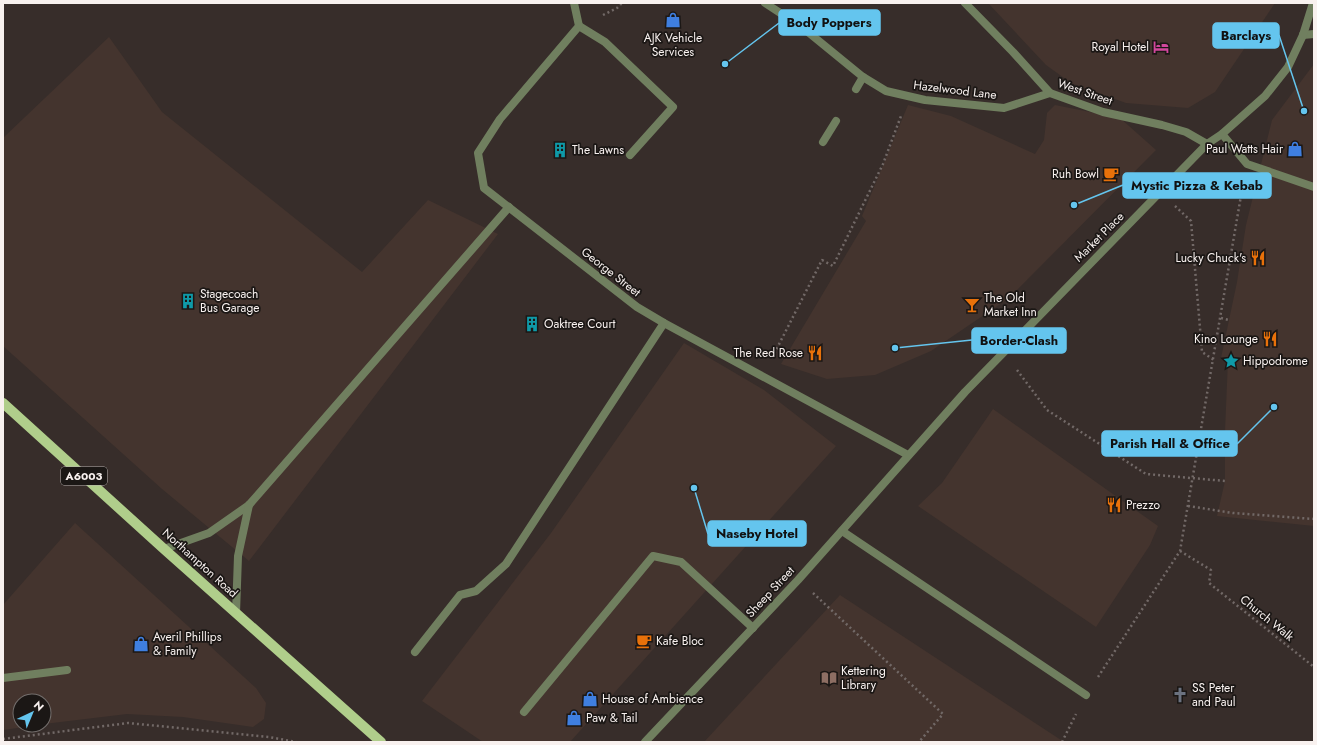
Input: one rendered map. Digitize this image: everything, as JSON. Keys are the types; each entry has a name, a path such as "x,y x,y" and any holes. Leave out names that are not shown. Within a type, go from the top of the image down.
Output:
{"main road":[{"name":"Northampton Road","path":"3,403 381,742"}],"street":[{"path":"574,3 579,26 605,42 673,106 630,155"},
{"name":"Hazelwood Lane","path":"765,3 803,28 863,78 886,91 925,100 1004,108 1050,93"},
{"name":"West Street","path":"965,3 1013,52 1050,93 1103,112 1186,132 1207,144"},
{"name":"Market Place","path":"908,455 1005,350 1207,144 1222,134 1264,96 1288,67 1303,35 1313,3"},
{"name":"George Street","path":"579,26 500,119 478,153 484,188 637,307 908,455"},
{"path":"1303,35 1314,34"},
{"path":"856,89 863,78"},
{"path":"823,142 836,122"},
{"path":"1222,134 1248,164 1314,187"},
{"path":"164,549 209,533 249,504 509,208"},
{"path":"415,652 460,595 476,591 506,564 664,323"},
{"name":"Sheep Street","path":"644,742 798,580 908,455"},
{"path":"236,612 238,556 249,504"},
{"path":"842,531 1086,696"},
{"path":"524,712 653,556 681,562 753,628"},
{"path":"3,678 67,670"}],"path":[{"path":"762,376 822,260 833,266 883,164 908,96"},
{"path":"1062,742 1086,696 1180,551 1244,182"},
{"path":"1191,220 1202,352 1214,360"},
{"path":"1221,318 1229,320"},
{"path":"1005,350 1018,372 1047,410 1146,474 1225,481"},
{"path":"1188,506 1233,513 1314,519"},
{"name":"Church Walk","path":"1180,551 1211,570 1209,583 1314,666"},
{"path":"798,580 943,714 919,742"},
{"path":"3,739 128,724 269,737 296,742"}],"shaded area":[{"path":"988,3 1275,3 1215,92 1188,108 1126,103 1071,83 1046,65"},
{"path":"109,37 162,112 362,272 428,200 498,234 249,561 162,489 3,346 3,138"},
{"path":"1314,64 1314,526 1217,516 1225,481 1225,431 1228,360 1221,358 1237,282 1246,225 1272,120"},
{"path":"908,105 951,116 1035,154 1044,140 1047,113 1055,105 1120,118 1156,150 1009,298 931,351 875,375 827,379 781,364 866,221 862,216"},
{"path":"684,343 764,390 836,446 570,742 483,742 422,701 551,533"},
{"path":"993,409 1158,526 1150,545 1096,627 918,506 942,483"},
{"path":"75,523 256,688 266,703 264,719 253,727 183,717 127,714 52,723 52,693 12,693 12,729 3,730 3,605"},
{"path":"840,595 1064,742 704,742"}],"place":[{"name":"AJK Vehicle Services","path":"673,20"},
{"name":"Royal Hotel","path":"1161,47"},
{"name":"Body Poppers","path":"725,64"},
{"name":"Barclays","path":"1304,111"},
{"name":"Paul Watts Hair","path":"1295,149"},
{"name":"The Lawns","path":"560,150"},
{"name":"Ruh Bowl","path":"1111,174"},
{"name":"Mystic Pizza & Kebab","path":"1074,205"},
{"name":"Lucky Chuck's","path":"1258,258"},
{"name":"Stagecoach Bus Garage","path":"188,301"},
{"name":"The Old Market Inn","path":"972,305"},
{"name":"Oaktree Court","path":"532,324"},
{"name":"Kino Lounge","path":"1270,339"},
{"name":"Border-Clash","path":"895,348"},
{"name":"The Red Rose","path":"815,353"},
{"name":"Hippodrome","path":"1231,361"},
{"name":"Parish Hall & Office","path":"1274,407"},
{"name":"Naseby Hotel","path":"694,488"},
{"name":"Prezzo","path":"1114,505"},
{"name":"Kafe Bloc","path":"644,641"},
{"name":"Averil Phillips & Family","path":"141,644"},
{"name":"Kettering Library","path":"829,678"},
{"name":"SS Peter and Paul","path":"1180,695"},
{"name":"House of Ambience","path":"590,699"},
{"name":"Paw & Tail","path":"574,718"}]}
